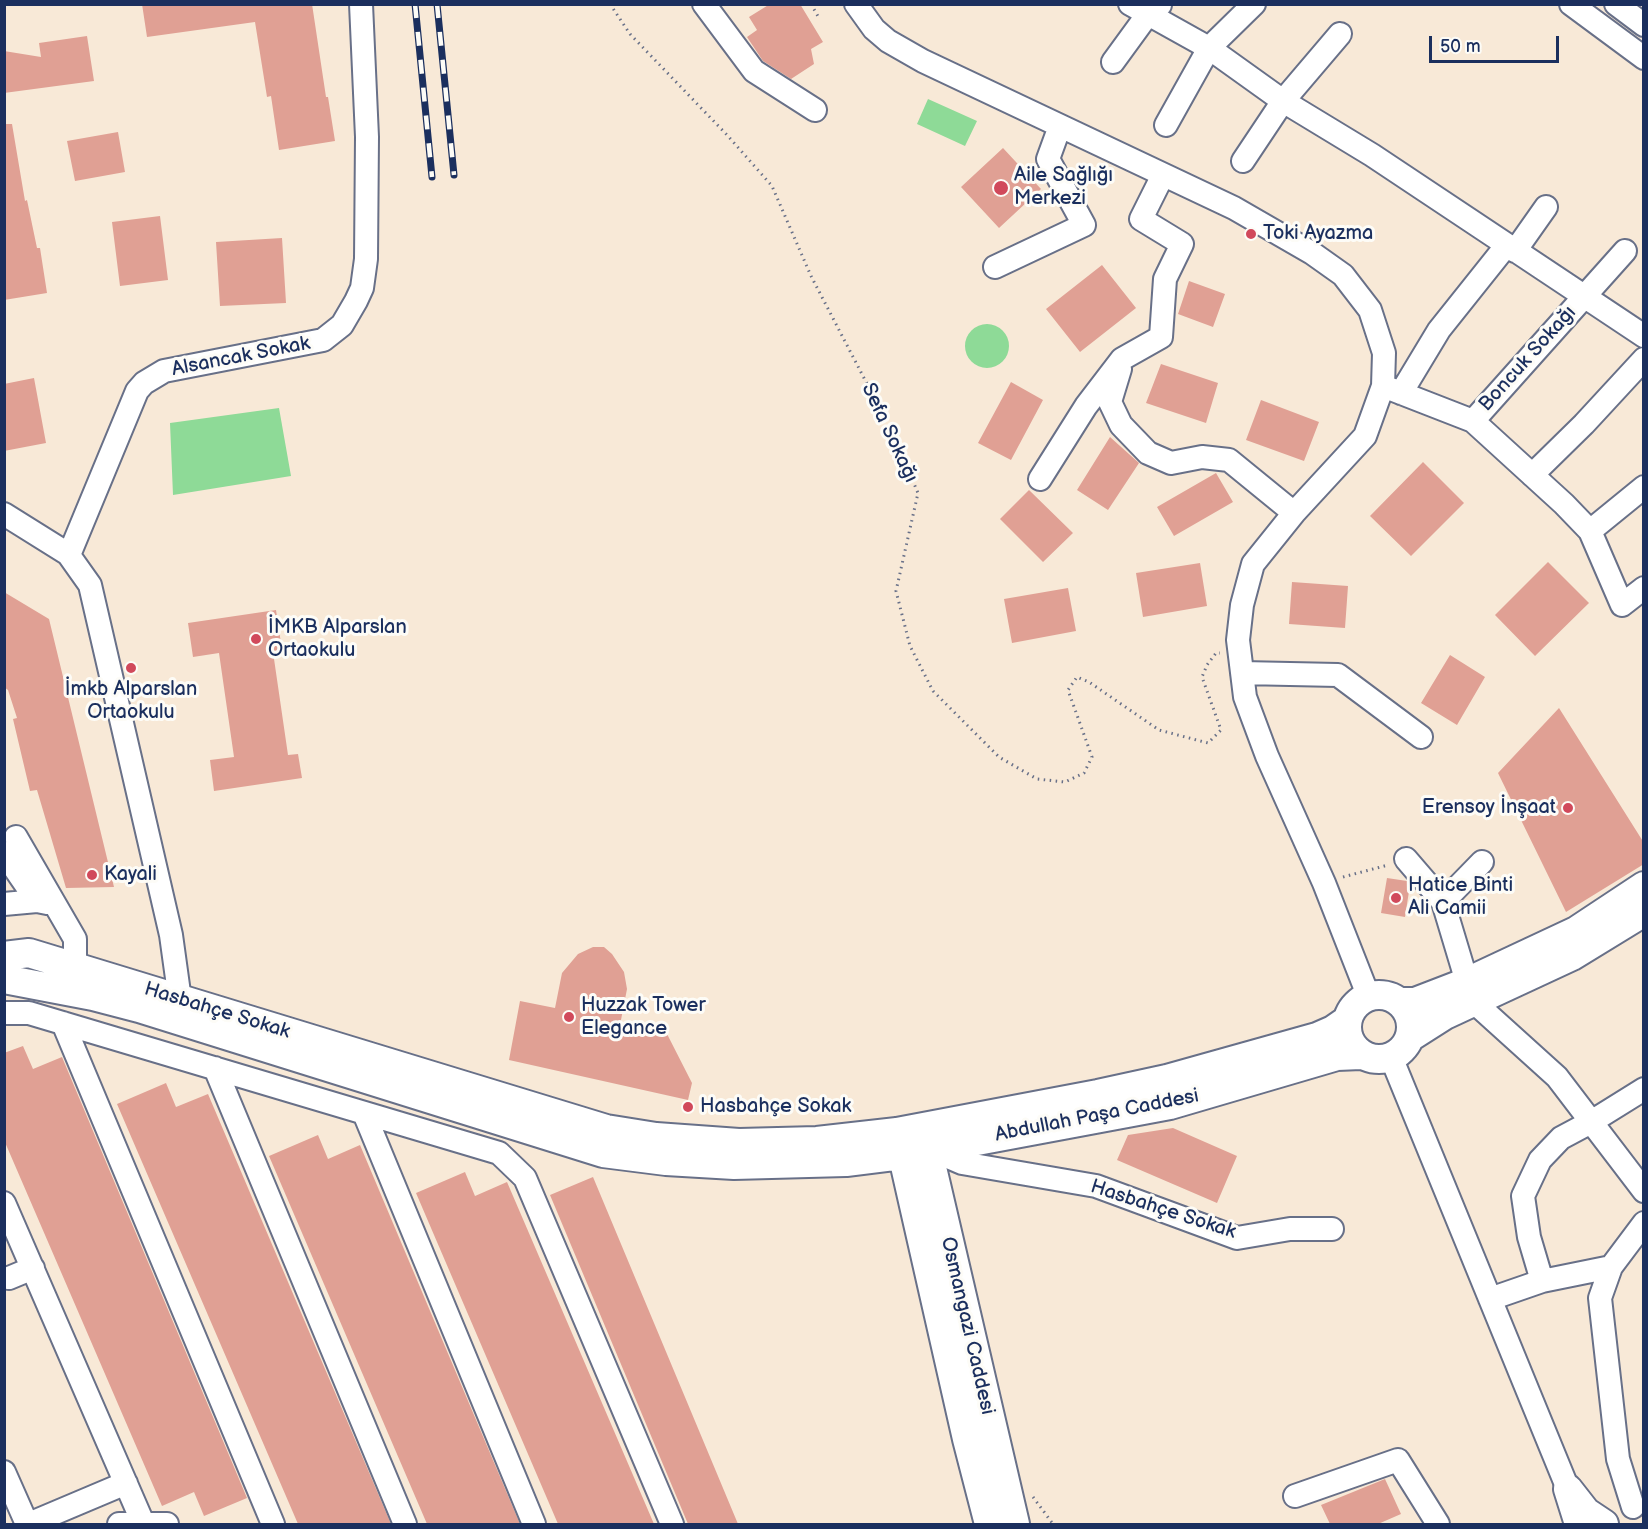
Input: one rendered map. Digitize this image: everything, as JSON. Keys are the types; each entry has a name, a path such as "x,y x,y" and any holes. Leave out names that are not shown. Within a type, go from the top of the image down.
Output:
{"main road":[{"path":"1412,1036 1410,1019 1399,1002 1388,995 1368,995 1353,1006 1346,1021 1350,1040 1361,1055 1377,1059 1391,1057 1399,1052 1412,1036 1445,1015 1471,992 1576,931 1644,886"},
{"path":"1399,1002 1415,1002 1471,992 1572,956 1644,912"},
{"name":"Hasbahçe Sokak","path":"4,956 29,953 75,967 180,1011 603,1153 666,1161 734,1165 846,1162 912,1140"},
{"name":"Hasbahçe Sokak","path":"4,979 180,1011"},
{"name":"Abdullah Paşa Caddesi","path":"912,1140 1167,1079 1317,1037 1346,1021"},
{"name":"Abdullah Paşa Caddesi","path":"912,1140 1170,1105 1337,1056 1361,1055"},
{"name":"Osmangazi Caddesi","path":"912,1140 967,1439 989,1524"},
{"name":"Osmangazi Caddesi","path":"912,1140 1015,1524"},
{"path":"1568,1489 1579,1524"},
{"path":"1568,1489 1590,1516 1604,1524"}],"street":[{"name":"Alsancak Sokak","path":"69,555 137,391 144,383 164,371 323,340 342,325 356,301 362,288 366,259 367,128 361,4"},
{"path":"704,4 754,71 815,110"},
{"path":"856,4 874,29 888,41 923,61 1234,208 1312,253 1343,276 1370,310 1384,353 1392,389"},
{"path":"1166,125 1209,48 1254,4"},
{"path":"1571,4 1644,58"},
{"path":"1616,4 1644,25"},
{"path":"1113,62 1146,8 1171,30 1209,48 1283,101 1372,155 1644,336"},
{"path":"1243,161 1283,101 1340,34"},
{"path":"995,267 1084,225 1048,159 1060,126"},
{"path":"1040,479 1086,406 1122,359 1161,337 1165,279 1182,244 1141,219 1163,175"},
{"path":"1368,995 1324,883 1267,756 1245,697 1238,640 1242,605 1253,564 1294,513 1365,436 1392,389 1439,330 1546,207"},
{"name":"Boncuk Sokağı","path":"1473,421 1625,251"},
{"path":"1122,359 1110,402 1121,425 1148,453 1171,463 1202,457 1229,460 1294,513"},
{"path":"1532,475 1584,424 1644,359"},
{"path":"1392,389 1473,421 1532,475 1590,531 1622,605 1644,588"},
{"path":"1590,531 1644,487"},
{"path":"4,514 69,555 90,585 169,923 180,1011"},
{"path":"1241,664 1338,675 1421,737"},
{"path":"10,845 46,903 75,939 75,967"},
{"path":"1406,859 1443,902 1471,992 1557,1077 1644,1191"},
{"path":"1443,902 1482,862"},
{"path":"4,904 46,903"},
{"path":"4,1013 28,1013 500,1154 525,1178 672,1524"},
{"path":"63,1023 273,1524"},
{"path":"1391,1057 1568,1489"},
{"path":"215,1068 405,1524"},
{"path":"1542,1281 1529,1237 1523,1196 1540,1160 1561,1138 1592,1122 1644,1089"},
{"path":"364,1113 534,1524"},
{"name":"Hasbahçe Sokak","path":"912,1140 962,1163 1096,1186 1237,1238 1290,1228 1332,1229"},
{"path":"4,1203 143,1523"},
{"path":"1633,1507 1618,1459 1600,1298 1611,1267 1644,1223"},
{"path":"1490,1299 1542,1281 1611,1267"},
{"path":"9,1278 33,1269"},
{"path":"1295,1496 1398,1460 1438,1524"},
{"path":"4,1472 28,1524 126,1483"},
{"path":"119,1524 167,1524"}],"path":[{"name":"Sefa Sokağı","path":"609,4 630,34 729,136 772,186 811,276 891,430 918,493 913,525 896,591 910,646 933,691 999,757 1036,779 1065,783 1084,773 1092,757 1068,690 1077,678 1089,682 1159,730 1208,743 1221,730 1202,677 1216,653 1241,664"},
{"path":"811,4 819,18"},
{"path":"1324,883 1406,859"},
{"path":"1029,1492 1053,1524"}],"green space":[{"path":"928,99 977,121 965,146 917,124"},
{"path":"987,324 1003,330 1009,346 1003,362 987,368 971,362 965,346 971,330"},
{"path":"279,408 291,476 173,495 170,423"}],"building":[{"path":"142,4 312,4 335,141 279,150 271,96 267,97 255,22 147,37"},
{"path":"770,4 800,4 823,42 811,49 814,64 791,79 763,61 747,37 757,30 749,17"},
{"path":"87,36 94,81 4,93 4,51 41,57 39,43"},
{"path":"4,124 12,124 25,201 27,200 37,248 40,248 47,293 4,300"},
{"path":"118,132 125,172 75,181 67,141"},
{"name":"Aile Sağlığı Merkezi","path":"1003,148 1041,189 999,228 961,187"},
{"path":"160,216 168,280 120,286 112,222"},
{"path":"282,238 286,303 220,306 216,242"},
{"path":"1102,265 1136,308 1080,352 1046,309"},
{"path":"1189,281 1225,294 1213,327 1178,314"},
{"path":"1161,364 1218,383 1206,423 1146,403"},
{"path":"34,378 46,443 4,451 4,384"},
{"path":"1011,382 1043,400 1011,460 978,443"},
{"path":"1261,400 1319,422 1304,461 1246,440"},
{"path":"1110,437 1139,463 1108,510 1077,490"},
{"path":"1423,462 1464,503 1411,556 1370,516"},
{"path":"1216,473 1233,502 1174,536 1157,507"},
{"path":"1029,490 1073,533 1043,562 1000,519"},
{"path":"1548,562 1589,603 1535,656 1495,615"},
{"path":"1200,563 1207,606 1143,617 1136,573"},
{"path":"1292,582 1348,586 1345,628 1289,624"},
{"path":"1068,588 1076,631 1012,643 1004,599"},
{"path":"4,592 49,619 114,887 66,888 37,790 30,791 13,719 17,718 8,690 4,687"},
{"path":"276,610 282,650 273,652 288,755 298,754 302,778 214,791 210,760 234,757 219,653 193,657 188,623"},
{"path":"1450,655 1485,677 1457,725 1421,703"},
{"name":"Erensoy İnşaat","path":"1559,708 1644,843 1644,864 1566,912 1498,773"},
{"name":"Hatice Binti Ali Camii","path":"1387,878 1407,881 1410,885 1405,917 1381,913"},
{"name":"Huzzak Tower Elegance","path":"593,947 604,947 612,954 624,972 627,989 620,1025 666,1032 692,1083 688,1100 509,1060 520,1001 555,1008 562,973 578,954"},
{"path":"23,1046 33,1069 62,1057 247,1498 204,1516 194,1492 162,1506 4,1140 4,1053"},
{"path":"166,1083 176,1107 208,1094 391,1524 298,1524 117,1104"},
{"path":"1173,1128 1237,1156 1217,1203 1117,1160 1128,1135"},
{"path":"318,1135 328,1159 360,1145 520,1524 427,1524 269,1156"},
{"path":"465,1172 475,1196 507,1182 654,1524 558,1524 416,1193"},
{"path":"593,1177 738,1524 688,1524 550,1195"},
{"path":"1385,1479 1401,1514 1378,1524 1330,1524 1321,1505"}],"railway":[{"path":"415,4 432,177"},
{"path":"437,4 454,175"}],"place":[{"name":"Aile Sağlığı Merkezi","path":"1001,188"},
{"name":"Toki Ayazma","path":"1251,234"},
{"name":"İMKB Alparslan Ortaokulu","path":"256,639"},
{"name":"İmkb Alparslan Ortaokulu","path":"131,668"},
{"name":"Erensoy İnşaat","path":"1568,808"},
{"name":"Kayali","path":"92,875"},
{"name":"Hatice Binti Ali Camii","path":"1396,898"},
{"name":"Huzzak Tower Elegance","path":"569,1017"},
{"name":"Hasbahçe Sokak","path":"688,1107"}]}
